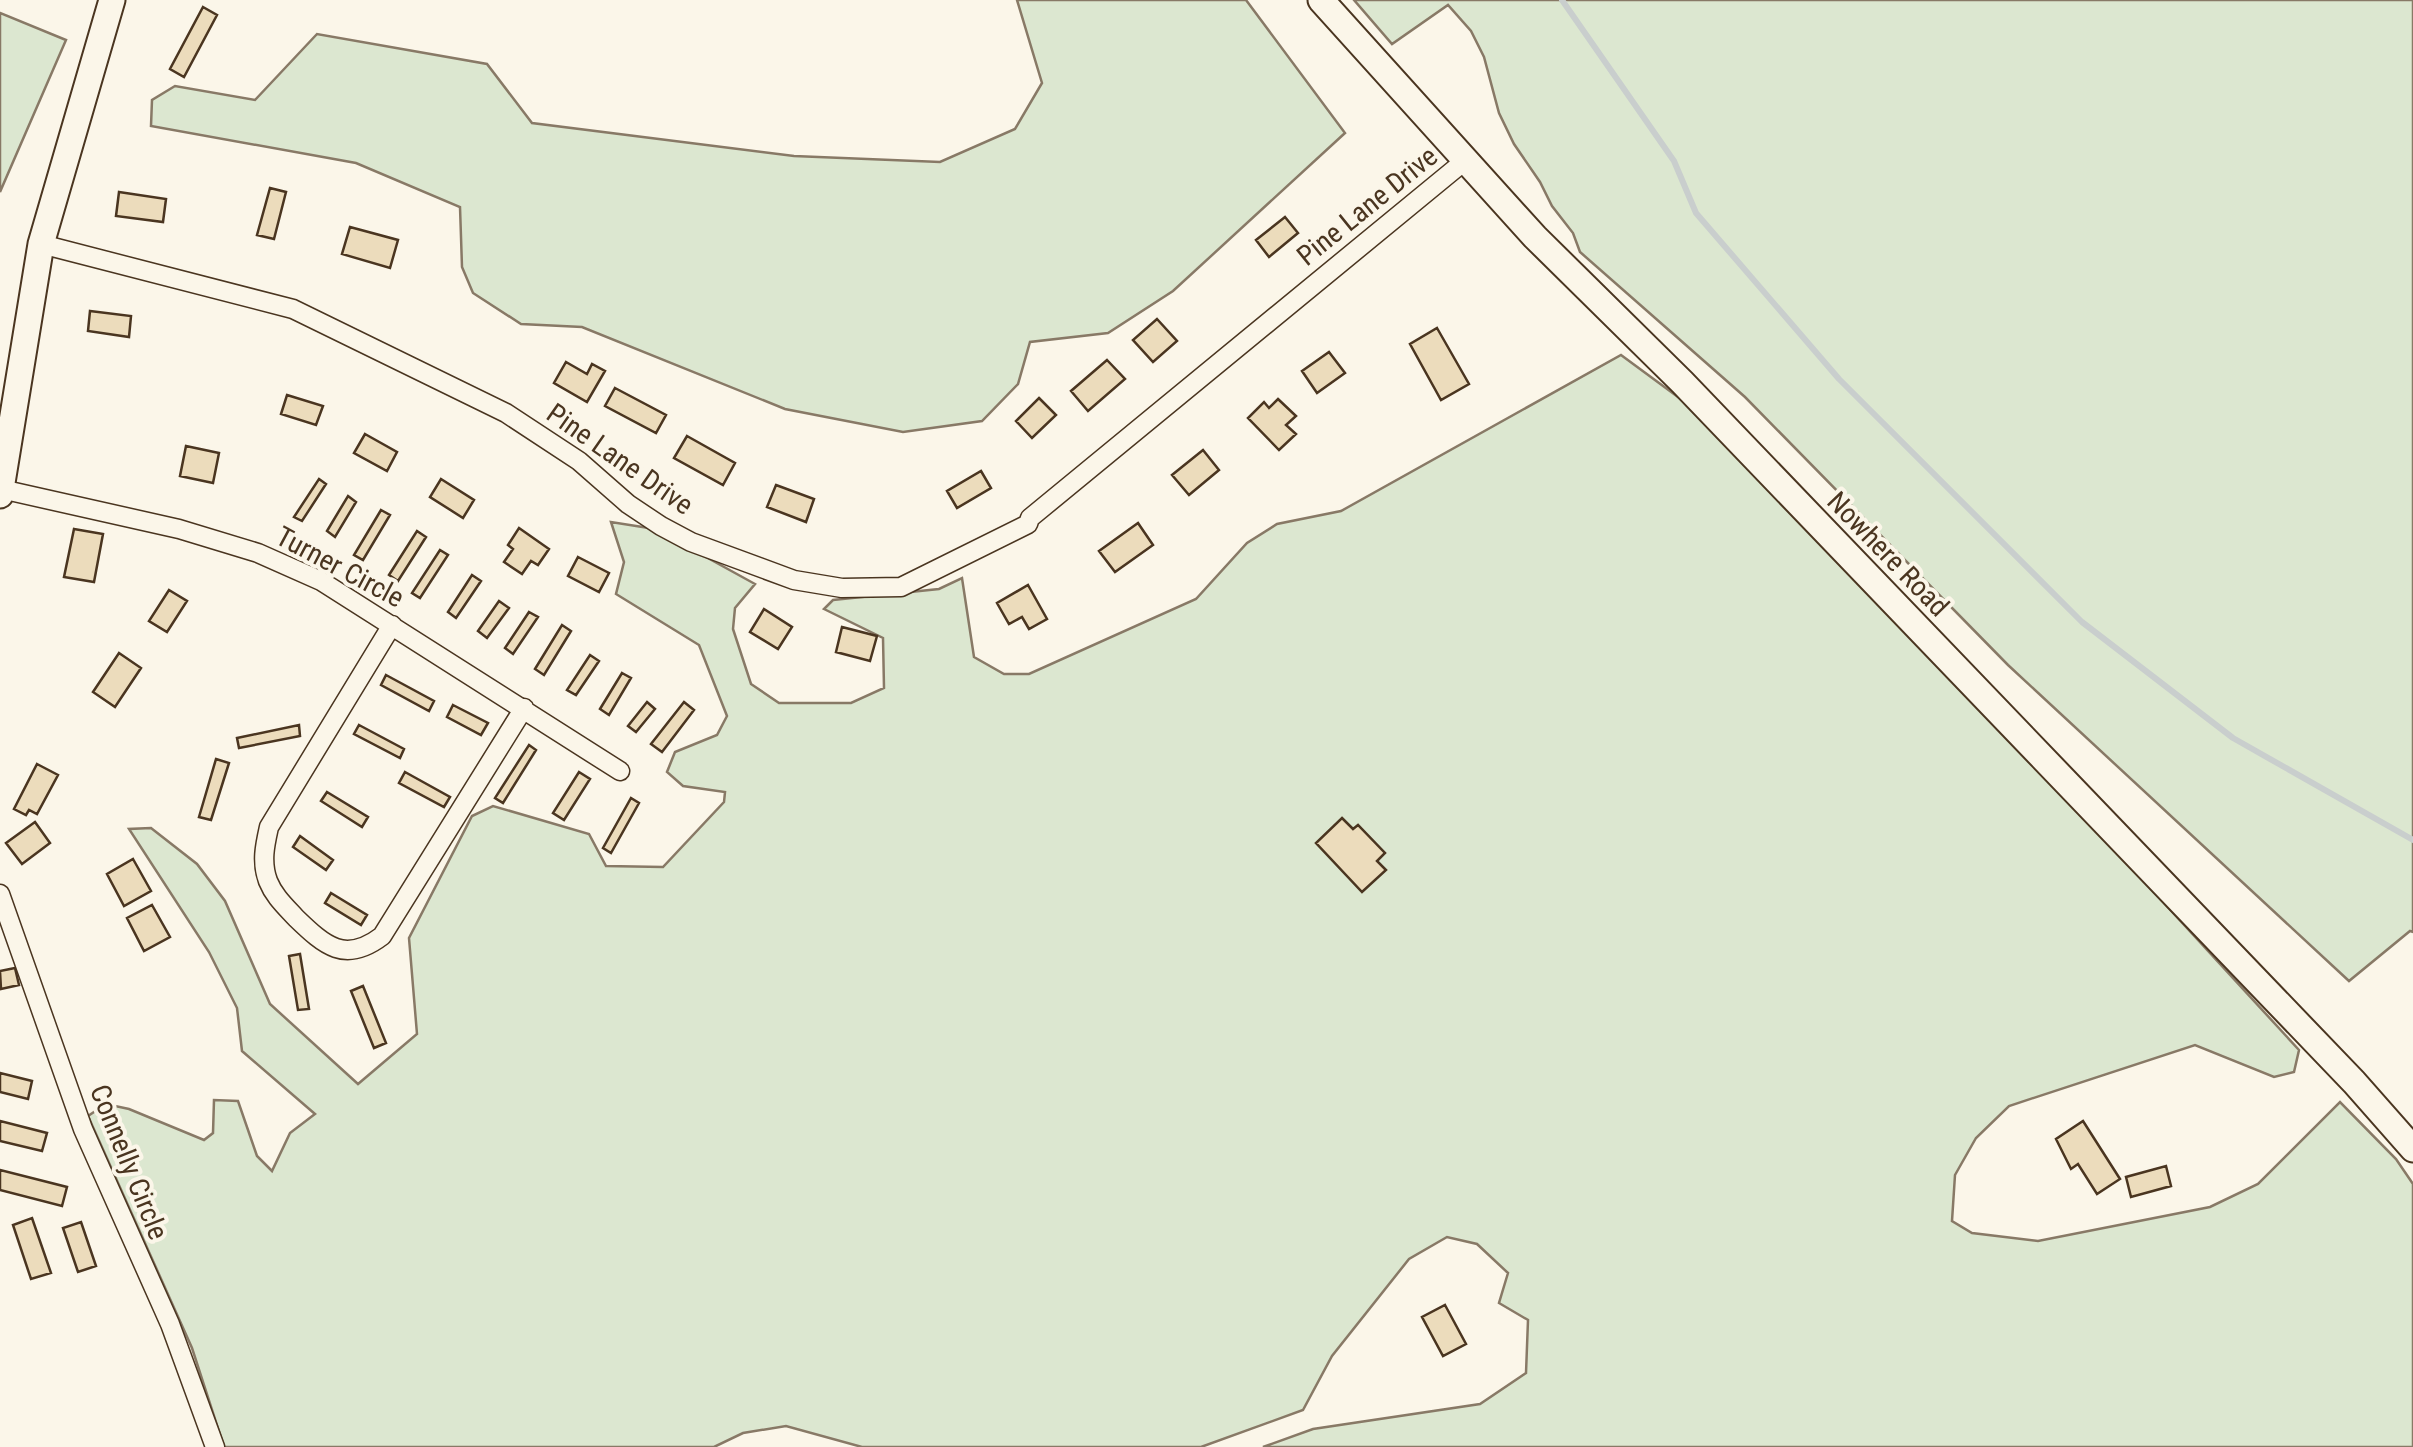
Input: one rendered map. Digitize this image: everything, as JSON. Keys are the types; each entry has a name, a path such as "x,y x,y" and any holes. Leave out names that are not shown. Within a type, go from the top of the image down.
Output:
{"street":[{"path":"1,492 41,244 112,0"},
{"name":"Nowhere Road","path":"1320,0 1535,237 1682,382 2344,1071 2413,1149"},
{"name":"Pine Lane Drive","path":"41,244 293,309 506,412 579,461 628,504 691,542 794,580 842,588 901,587 1028,524 1030,518 1467,160"},
{"name":"Turner Circle","path":"1,492 142,520 258,553 321,581 620,771"},
{"path":"392,624 268,827 263,855 267,879 277,898 320,941 342,951 366,948 382,936 524,708"},
{"name":"Connelly Circle","path":"0,894 83,1129 170,1324 216,1447"}],"green space":[{"path":"1017,0 1246,0 1345,133 1173,291 1108,333 1030,342 1018,384 982,421 903,432 785,409 582,327 521,324 473,293 462,267 460,207 356,163 151,126 152,100 175,86 255,100 317,34 487,64 532,123 794,156 940,162 1015,129 1042,83"},
{"path":"1354,0 2413,0 2413,932 2349,981 2008,665 1745,397 1580,252 1573,233 1514,144 1471,31 1448,5 1392,44"},
{"path":"0,13 66,40 0,192"},
{"path":"1621,355 1697,411 1964,685 2299,1050 2294,1072 2274,1077 2195,1045 2009,1106 1976,1138 1955,1175 1952,1221 1972,1233 2038,1241 2210,1207 2258,1184 2340,1102 2396,1159 2413,1184 2413,1447 1263,1447 1313,1429 1480,1404 1526,1373 1528,1320 1499,1303 1508,1273 1477,1244 1447,1237 1409,1259 1332,1356 1303,1410 1201,1447 862,1447 786,1426 743,1433 714,1447 224,1447 192,1348 88,1116 106,1104 129,1109 204,1140 213,1133 214,1100 238,1101 257,1156 272,1171 290,1133 315,1114 242,1051 237,1008 209,952 129,829 151,828 197,864 225,901 270,1004 358,1084 417,1034 409,938 472,816 493,806 589,834 606,866 663,867 724,802 725,792 683,786 667,772 675,752 717,735 727,716 699,645 616,594 624,562 611,522 655,529 755,584 735,608 733,629 751,684 779,703 851,703 884,688 883,638 824,609 833,600 939,589 962,578 974,657 1004,674 1029,674 1196,599 1247,543 1277,524 1341,511"}],"building":[{"path":"203,7 217,15 184,77 170,69"},
{"path":"270,188 286,192 274,239 257,235"},
{"path":"119,192 166,199 163,222 116,216"},
{"path":"1285,217 1298,233 1269,257 1256,240"},
{"path":"350,227 398,240 390,268 342,254"},
{"path":"90,311 131,316 129,337 88,331"},
{"path":"1157,319 1177,341 1153,362 1133,340"},
{"path":"1437,328 1469,384 1441,400 1410,344"},
{"path":"1329,352 1345,373 1317,393 1302,371"},
{"path":"1107,360 1125,379 1088,411 1071,391"},
{"path":"566,362 587,374 592,364 605,371 587,402 554,383"},
{"path":"615,388 666,415 656,433 605,406"},
{"path":"287,395 323,406 316,425 281,414"},
{"path":"1039,398 1056,415 1032,438 1016,421"},
{"path":"1278,399 1296,416 1286,425 1296,434 1279,450 1248,418 1264,402 1269,408"},
{"path":"365,434 397,452 387,471 354,453"},
{"path":"687,436 735,463 723,485 674,458"},
{"path":"186,446 219,453 213,483 180,476"},
{"path":"1203,450 1219,470 1189,495 1172,475"},
{"path":"981,471 991,488 957,508 947,491"},
{"path":"319,479 326,484 302,521 294,517"},
{"path":"441,479 474,500 463,518 430,497"},
{"path":"776,485 814,499 806,522 767,507"},
{"path":"348,496 356,502 335,537 327,531"},
{"path":"381,510 390,515 363,560 354,555"},
{"path":"1138,523 1153,545 1115,572 1099,551"},
{"path":"519,528 549,549 538,565 531,561 522,574 504,562 513,549 508,545"},
{"path":"74,529 103,534 94,582 64,577"},
{"path":"417,531 426,537 398,581 389,575"},
{"path":"440,550 448,555 420,598 412,593"},
{"path":"578,557 609,573 599,592 568,576"},
{"path":"472,575 481,581 456,618 448,612"},
{"path":"1028,585 1047,619 1029,629 1022,617 1009,624 997,603"},
{"path":"169,590 187,601 167,632 149,621"},
{"path":"499,601 509,608 487,638 478,631"},
{"path":"764,609 792,627 778,649 750,632"},
{"path":"529,612 538,617 513,654 505,648"},
{"path":"562,625 571,631 544,675 535,669"},
{"path":"842,627 877,636 870,661 836,652"},
{"path":"119,653 141,668 115,707 93,692"},
{"path":"590,655 599,661 576,695 567,690"},
{"path":"622,673 631,678 609,715 600,709"},
{"path":"386,675 434,701 429,711 381,685"},
{"path":"647,702 655,709 636,732 628,726"},
{"path":"684,702 694,710 662,752 651,744"},
{"path":"453,705 488,723 481,735 447,717"},
{"path":"299,725 300,736 239,748 237,738"},
{"path":"359,725 404,749 400,758 354,734"},
{"path":"529,745 536,750 503,803 495,798"},
{"path":"216,759 229,763 211,820 199,817"},
{"path":"37,764 58,775 37,814 29,810 26,815 14,809"},
{"path":"405,772 450,797 444,807 399,783"},
{"path":"579,772 590,779 564,820 553,813"},
{"path":"327,792 368,817 362,827 321,801"},
{"path":"631,798 639,803 611,853 603,848"},
{"path":"1342,818 1353,829 1358,825 1385,853 1377,861 1386,870 1362,892 1316,843"},
{"path":"35,822 50,843 22,864 6,843"},
{"path":"300,836 333,860 326,870 293,847"},
{"path":"133,859 151,891 124,906 107,874"},
{"path":"331,893 367,915 361,925 325,903"},
{"path":"152,905 170,937 144,951 127,918"},
{"path":"300,954 309,1009 298,1010 289,956"},
{"path":"15,968 19,985 1,989 0,971"},
{"path":"363,986 386,1043 374,1048 351,991"},
{"path":"0,1073 32,1081 28,1099 0,1092"},
{"path":"0,1121 47,1133 42,1151 0,1141"},
{"path":"2083,1121 2120,1179 2097,1194 2078,1164 2071,1169 2056,1139"},
{"path":"2166,1166 2171,1186 2131,1197 2126,1177"},
{"path":"0,1170 67,1187 62,1206 0,1190"},
{"path":"32,1218 51,1273 31,1279 13,1225"},
{"path":"81,1222 96,1266 78,1272 63,1228"},
{"path":"1445,1305 1466,1344 1443,1356 1422,1317"}],"waterway":[{"path":"1562,0 1674,161 1696,213 1839,379 2082,622 2233,738 2413,840"}]}
